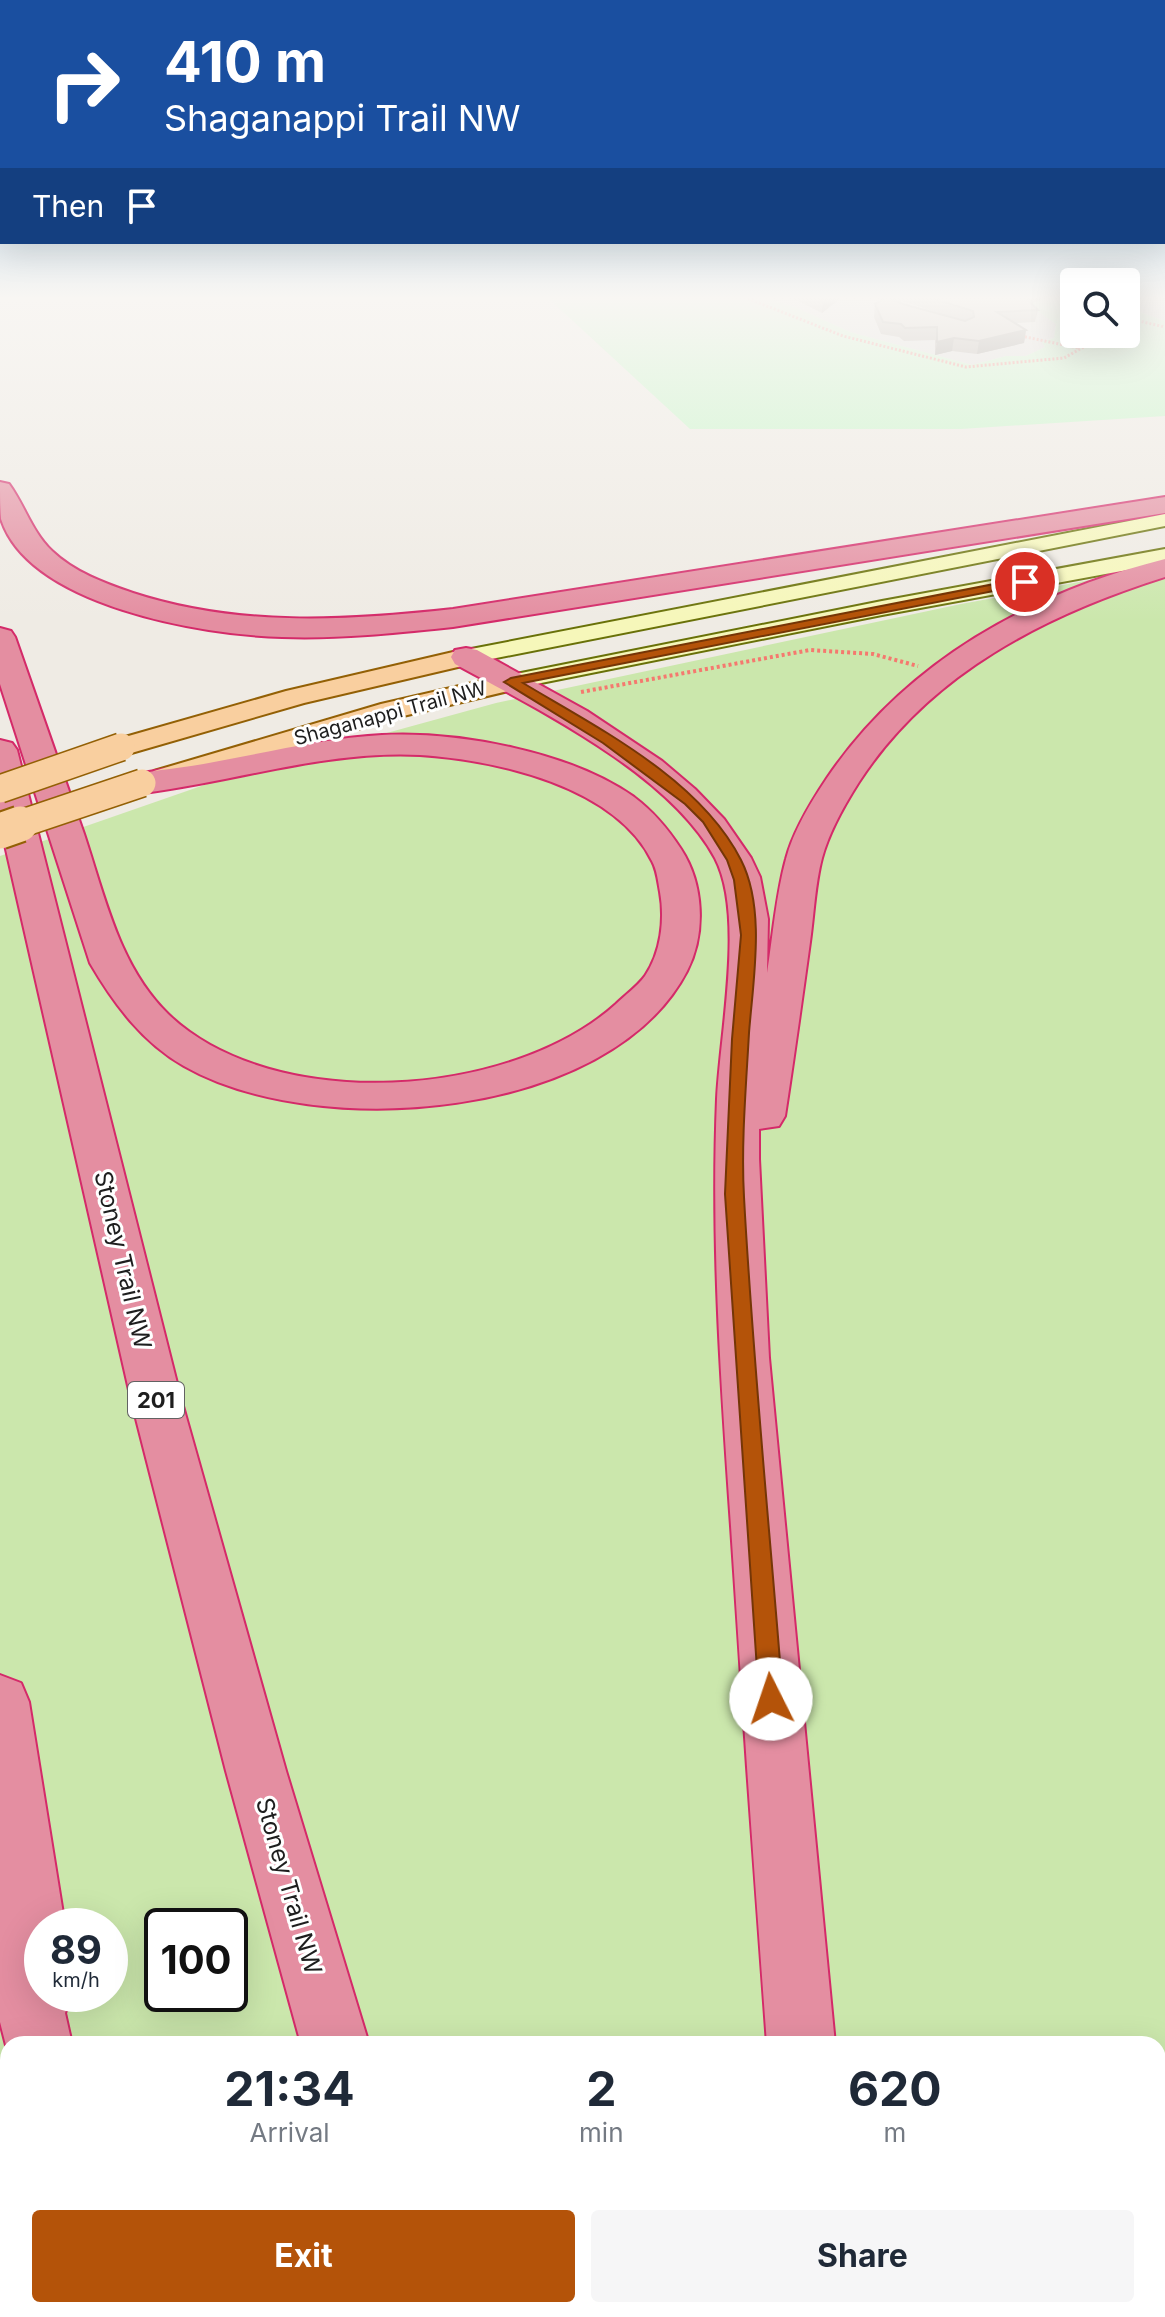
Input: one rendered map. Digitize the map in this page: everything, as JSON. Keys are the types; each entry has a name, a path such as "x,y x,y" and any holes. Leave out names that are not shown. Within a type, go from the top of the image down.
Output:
{"highway":[{"path":"0,490 27,541 44,559 70,576 162,613 243,626 289,629 390,626 453,618 1165,505"},
{"path":"751,1446 759,1162 767,1079 804,857 819,816 866,743 904,703 941,673 994,638 1035,616 1091,592 1165,568"},
{"path":"0,637 109,963 146,1017 175,1042 213,1064 266,1083 327,1095 388,1097 434,1093 509,1077 592,1041 630,1014 655,990 682,933 681,898 676,875 663,848 645,825 597,791 534,764 475,750 381,745 303,753 180,780 142,783"},
{"path":"466,657 525,679 690,801 708,820 734,860 741,880 749,935 735,1194 751,1446 800,2036"},
{"name":"Stoney Trail NW","path":"0,750 156,1399 256,1771 333,2036"},
{"path":"0,1702 30,1908"},
{"path":"0,1867 36,2036"},
{"path":"45,2012 48,2036"}],"main road":[{"name":"Shaganappi Trail NW","path":"0,789 121,747 296,697 466,657 1165,520"},
{"name":"Shaganappi Trail NW","path":"0,831 142,783 391,710 525,679 1165,556"}],"path":[{"path":"525,679 568,692 597,691 810,650 873,654 941,673"}],"green space":[{"path":"664,405 1165,405 1165,416 961,429 690,429"},
{"path":"1165,566 1165,2036 0,2036 0,856 230,776 496,703 961,604"}],"route":[{"path":"771,1699 735,1194 749,935 747,902 734,860 708,820 690,801 608,740 511,682 1025,582"}]}
